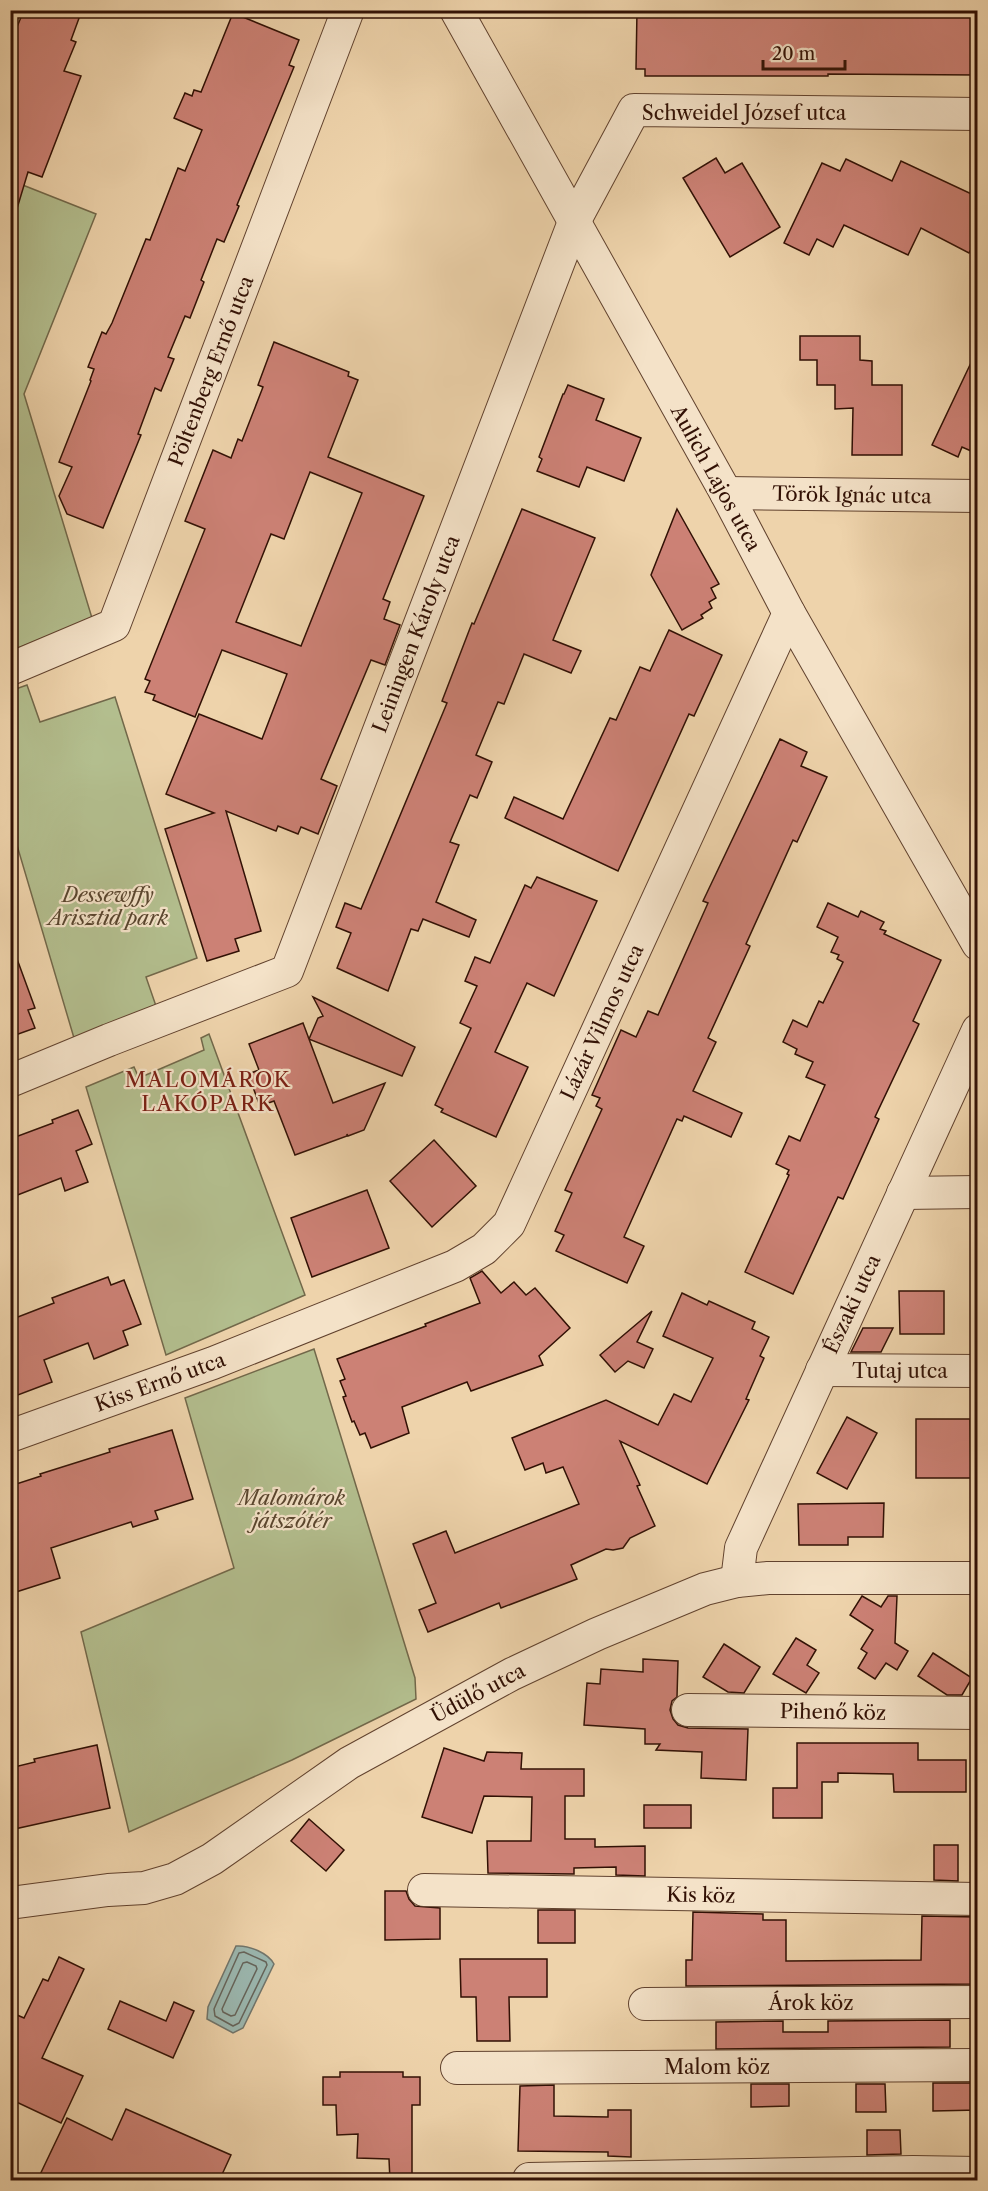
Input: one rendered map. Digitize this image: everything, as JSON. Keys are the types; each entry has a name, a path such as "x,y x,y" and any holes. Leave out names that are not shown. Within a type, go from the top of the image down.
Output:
{"street":[{"name":"Pöltenberg Ernő utca","path":"10,669 114,625 348,10"},
{"name":"Aulich Lajos utca","path":"456,10 726,493 789,613 978,944"},
{"name":"Schweidel József utca","path":"574,222 634,110 978,114"},
{"name":"Leiningen Károly utca","path":"10,1081 287,970 574,222"},
{"name":"Török Ignác utca","path":"726,493 978,496"},
{"name":"Lázár Vilmos utca","path":"308,1325 454,1266 484,1250 509,1224 789,613"},
{"name":"Északi utca","path":"737,1581 741,1548 978,1030"},
{"path":"903,1193 978,1192"},
{"name":"Kiss Ernő utca","path":"10,1436 213,1363 308,1325"},
{"name":"Tutaj utca","path":"822,1370 978,1371"},
{"name":"Üdülő utca","path":"10,1903 108,1890 144,1888 175,1879 212,1859 349,1762 512,1674 597,1634 705,1589 737,1581 768,1578 978,1578"},
{"name":"Pihenő köz","path":"688,1710 978,1713"},
{"name":"Kis köz","path":"424,1890 978,1899"},
{"name":"Árok köz","path":"645,2004 978,2002"},
{"name":"Malom köz","path":"457,2068 978,2066"},
{"path":"529,2179 978,2173"}],"green space":[{"path":"10,180 96,214 24,394 92,618 11,651"},
{"name":"Dessewffy Arisztid park","path":"27,685 40,722 115,697 197,958 146,977 156,1006 74,1038 11,825 10,691"},
{"path":"209,1034 305,1295 166,1355 86,1087 134,1067 139,1078 204,1050 201,1038"},
{"name":"Malomárok játszótér","path":"314,1349 415,1678 416,1699 292,1760 129,1832 81,1632 234,1568 185,1398"}],"water":[{"path":"236,1946 258,1950 274,1964 243,2028 233,2033 207,2019 208,2007"}],"building":[{"path":"24,10 82,10 71,40 76,42 64,71 81,76 42,177 28,172 16,212 10,211 10,44"},
{"path":"637,10 978,10 978,75 645,76 645,69 636,69"},
{"path":"233,13 299,40 289,65 294,67 224,242 217,239 201,280 204,282 190,318 185,316 168,357 174,359 161,391 155,388 138,434 141,435 103,528 67,514 59,496 72,467 59,462 91,381 94,369 88,367 102,332 106,334 112,323 146,239 150,240 178,168 185,171 202,130 174,118 185,93 192,96 194,90 201,92"},
{"path":"716,158 725,173 742,163 780,227 730,257 683,178"},
{"path":"846,159 892,181 901,161 978,197 978,238 969,253 921,228 908,255 844,225 833,247 817,239 809,255 784,243 822,163 840,171"},
{"path":"800,336 860,336 860,360 872,361 872,385 902,385 902,455 852,455 853,408 835,409 835,385 817,385 817,360 800,360"},
{"path":"274,342 349,372 348,376 358,380 328,457 424,496 383,599 390,602 384,619 400,625 385,665 371,660 321,779 337,786 318,834 301,827 298,834 278,826 276,831 226,811 261,931 235,939 239,951 207,961 165,829 214,813 166,794 199,714 262,739 287,674 222,650 195,717 153,700 155,695 145,692 150,681 145,679 205,529 185,521 213,450 231,458 238,439 242,441 263,387 258,385","holes":["310,472 362,493 301,646 236,622 271,534 284,539"]},
{"path":"978,348 978,454 962,447 958,457 932,445"},
{"path":"568,385 604,399 596,420 641,438 624,481 587,467 579,487 537,471 542,459 539,457"},
{"path":"522,509 595,538 553,640 581,651 571,673 524,654 504,704 498,702 476,755 492,762 477,798 470,795 450,842 459,845 436,902 476,920 469,937 423,919 418,931 411,929 388,991 337,968 351,933 336,927 345,903 361,909 447,703 442,701 472,623 474,624"},
{"path":"677,509 719,584 711,588 716,598 709,602 712,608 701,615 703,618 682,630 651,575"},
{"path":"669,630 722,655 694,716 689,714 618,871 505,818 514,797 563,819 610,718 616,720 640,667 650,671"},
{"path":"780,739 807,752 801,766 827,777 797,842 793,840 746,944 750,946 708,1038 716,1042 693,1091 742,1113 731,1137 684,1116 682,1121 677,1119 624,1237 644,1246 627,1283 556,1251 564,1235 555,1231 572,1193 565,1190 602,1109 596,1106 600,1098 592,1095 621,1030 636,1037 648,1011 658,1015 708,903 703,901"},
{"path":"537,877 597,901 554,996 527,983 495,1052 528,1067 496,1137 441,1112 443,1109 435,1105 471,1028 460,1023 477,986 465,981 475,957 490,963 525,885 531,888"},
{"path":"828,903 858,917 861,911 884,922 880,929 886,931 884,934 941,960 913,1021 919,1024 875,1117 879,1119 843,1199 838,1197 793,1294 745,1272 789,1175 787,1174 789,1170 776,1164 789,1136 800,1141 825,1085 806,1077 813,1062 795,1054 797,1049 783,1042 793,1020 807,1027 819,1001 823,1003 843,962 837,959 839,955 831,952 838,937 817,927"},
{"path":"10,948 13,948 35,1008 28,1010 35,1028 10,1037"},
{"path":"313,997 415,1047 402,1076 309,1039 318,1018 323,1016"},
{"path":"303,1023 333,1103 385,1083 364,1130 348,1136 347,1134 347,1136 295,1155 274,1101 260,1106 248,1074 259,1070 249,1044"},
{"path":"78,1110 92,1144 76,1151 88,1182 65,1191 61,1178 15,1196 10,1184 10,1139 53,1123 52,1120"},
{"path":"434,1140 476,1186 432,1227 390,1181"},
{"path":"367,1190 389,1248 312,1277 291,1218"},
{"path":"482,1271 501,1293 514,1282 526,1295 535,1288 570,1328 539,1356 543,1365 471,1391 467,1382 402,1407 409,1433 371,1448 365,1433 360,1435 354,1421 352,1422 340,1381 345,1379 337,1359 480,1303 470,1278"},
{"path":"108,1277 111,1285 124,1280 141,1324 123,1331 128,1345 94,1359 88,1343 44,1360 52,1382 10,1398 10,1320 54,1303 52,1298"},
{"path":"899,1291 944,1291 944,1334 900,1334"},
{"path":"682,1293 707,1305 709,1301 755,1322 752,1329 769,1337 760,1356 764,1358 746,1399 749,1400 707,1484 620,1441 655,1526 630,1538 623,1548 606,1549 571,1565 577,1579 501,1608 499,1603 428,1632 419,1610 436,1603 413,1544 446,1531 455,1553 579,1504 563,1467 546,1473 543,1463 525,1470 512,1438 606,1400 658,1425 674,1394 691,1402 713,1358 663,1336"},
{"path":"652,1311 637,1342 653,1349 644,1368 628,1361 615,1372 600,1355"},
{"path":"863,1328 893,1328 881,1352 851,1352"},
{"path":"847,1417 877,1433 847,1489 817,1473"},
{"path":"916,1419 970,1419 971,1478 916,1478"},
{"path":"172,1430 193,1499 155,1511 158,1519 133,1527 131,1522 51,1548 60,1578 16,1592 10,1576 10,1486 110,1452 109,1449"},
{"path":"884,1503 883,1537 848,1537 848,1545 799,1545 798,1504"},
{"path":"862,1596 881,1607 888,1596 897,1596 895,1643 908,1651 897,1670 886,1663 875,1679 858,1668 867,1653 861,1649 873,1630 850,1615"},
{"path":"796,1638 816,1650 807,1665 819,1673 806,1693 773,1674"},
{"path":"724,1644 760,1667 744,1693 728,1692 703,1677"},
{"path":"933,1653 972,1678 962,1695 947,1695 918,1676"},
{"path":"643,1659 678,1661 677,1697 672,1701 670,1710 678,1725 688,1728 748,1729 746,1780 701,1778 702,1752 656,1750 660,1744 645,1744 645,1729 584,1725 587,1683 600,1684 601,1669 643,1672"},
{"path":"797,1743 918,1743 918,1760 966,1760 966,1792 894,1792 893,1774 838,1773 838,1782 822,1782 822,1818 773,1818 773,1788 797,1788"},
{"path":"97,1745 110,1808 10,1830 10,1768 35,1762 34,1759"},
{"path":"444,1748 484,1761 487,1752 522,1753 521,1769 584,1769 584,1796 565,1796 565,1839 595,1839 595,1847 645,1846 645,1876 616,1875 616,1867 574,1868 574,1874 488,1873 487,1841 531,1841 532,1797 484,1796 472,1833 422,1817"},
{"path":"644,1805 691,1805 691,1828 644,1828"},
{"path":"309,1819 344,1850 326,1871 291,1841"},
{"path":"934,1845 958,1845 958,1881 934,1880"},
{"path":"385,1891 406,1891 415,1906 440,1908 440,1939 385,1940"},
{"path":"538,1910 575,1910 575,1943 538,1943"},
{"path":"693,1912 763,1914 763,1920 786,1920 786,1961 921,1960 922,1916 978,1917 975,1984 686,1986 686,1960 692,1960"},
{"path":"59,1957 84,1969 42,2058 83,2076 61,2123 10,2099 10,2012 24,2018 43,1979 48,1981"},
{"path":"460,1959 547,1959 547,1997 509,1997 510,2041 477,2041 476,1997 461,1997"},
{"path":"120,2001 166,2021 174,2002 194,2011 173,2058 108,2029"},
{"path":"950,2020 950,2047 716,2049 716,2022 783,2021 783,2032 828,2032 828,2021"},
{"path":"340,2072 403,2072 403,2077 420,2077 420,2105 412,2105 412,2181 390,2181 389,2159 357,2158 358,2134 337,2135 336,2105 323,2105 323,2077 340,2077"},
{"path":"933,2083 978,2083 978,2110 933,2111"},
{"path":"751,2084 789,2084 789,2106 751,2107"},
{"path":"856,2084 885,2084 886,2112 856,2112"},
{"path":"554,2085 554,2116 608,2117 608,2110 631,2110 631,2157 608,2156 608,2152 518,2151 520,2086"},
{"path":"126,2109 231,2155 219,2181 37,2181 67,2118 112,2140"},
{"path":"867,2130 900,2130 901,2154 867,2155"}],"district":[{"name":"MALOMÁROK LAKÓPARK","path":"208,1091"}]}
